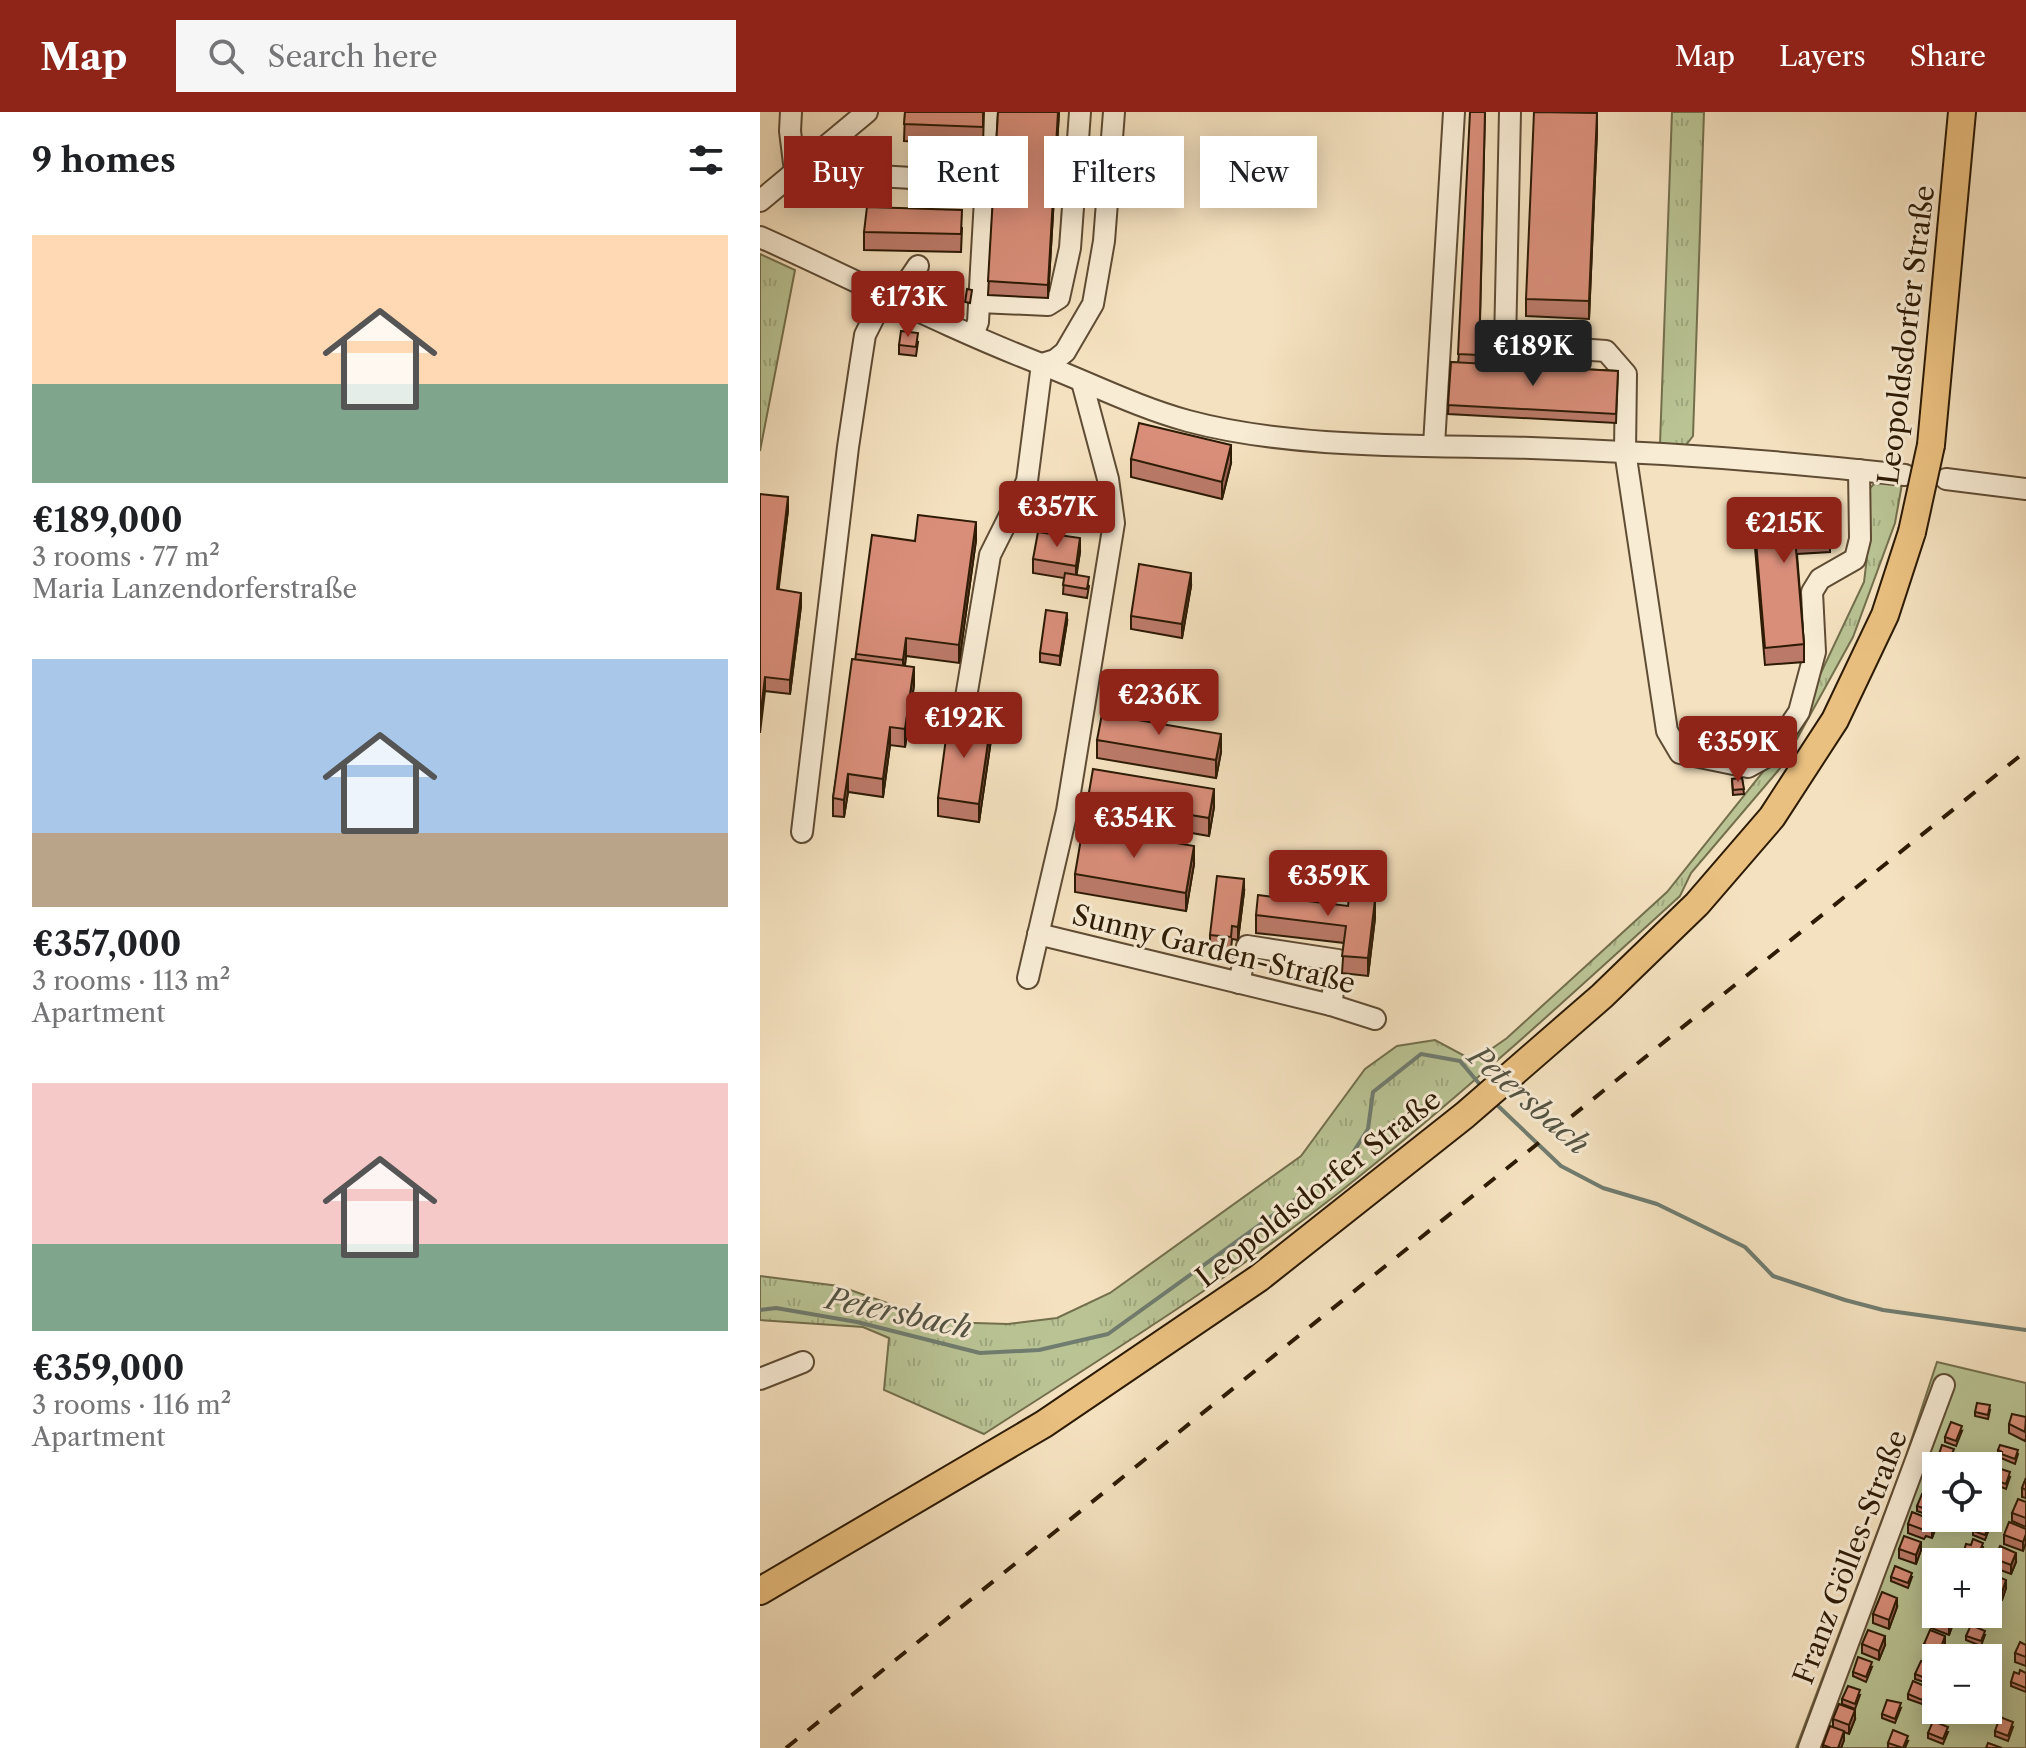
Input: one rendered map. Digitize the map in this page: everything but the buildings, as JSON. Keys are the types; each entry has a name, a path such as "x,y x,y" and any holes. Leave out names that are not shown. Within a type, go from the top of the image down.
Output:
{"main road":[{"name":"Leopoldsdorfer Straße","path":"760,1591 1044,1424 1259,1278 1465,1115 1602,996 1697,904 1772,817 1835,720 1885,615 1912,532 1931,445 1962,112"},
{"path":"760,1609 783,1594 799,1569"}],"street":[{"path":"791,112 791,136"},
{"path":"838,136 867,112"},
{"path":"973,335 978,322 990,112"},
{"path":"979,298 1048,305 1059,298 1070,248 1080,112"},
{"path":"1042,364 1055,360 1065,352 1093,304 1104,241 1114,112"},
{"path":"1434,445 1454,112"},
{"path":"1510,112 1505,344 1606,351 1626,374 1625,451 1667,731 1680,753 1748,767 1770,755 1799,712 1815,652 1812,592 1820,579 1855,559 1860,539 1859,470"},
{"path":"760,201 784,180"},
{"path":"760,237 1082,382 1189,421 1241,431 1320,440 1625,451 1905,475"},
{"path":"802,832 848,447 865,335 890,297 918,266"},
{"path":"964,709 990,555 1027,481 1042,364"},
{"path":"1028,978 1067,811 1114,523 1108,479 1082,382"},
{"path":"1946,479 2026,489"},
{"name":"Sunny Garden-Straße","path":"1038,934 1331,1005 1375,1019"},
{"path":"1239,983 1247,946 1338,960 1331,1005"},
{"path":"760,1379 803,1362"},
{"name":"Franz Gölles-Straße","path":"1809,1748 1944,1385"}],"green space":[{"path":"1672,112 1704,112 1693,436 1686,445 1660,444"},
{"path":"760,254 795,270 760,451"},
{"path":"1876,481 1902,484 1895,523 1853,637 1782,766 1691,873 1680,896 1471,1083 1298,1224 1166,1317 984,1434 884,1390 889,1338 863,1327 760,1320 760,1276 839,1286 941,1322 1008,1324 1057,1318 1110,1293 1301,1156 1365,1069 1397,1046 1435,1040 1474,1061 1507,1038 1667,892 1774,758 1809,698 1864,582 1867,557 1865,495"},
{"path":"1937,1362 2026,1383 2026,1748 1796,1748 1906,1456"}],"waterway":[{"name":"Petersbach","path":"760,1310 776,1308 857,1322 980,1353 1039,1350 1108,1334 1347,1162 1368,1129 1373,1092 1421,1054 1460,1061 1482,1087"},
{"name":"Petersbach","path":"1495,1103 1561,1166 1603,1188 1657,1204 1745,1247 1773,1276 1883,1310 2026,1330"}],"railway":[{"path":"786,1748 2026,751"}]}
